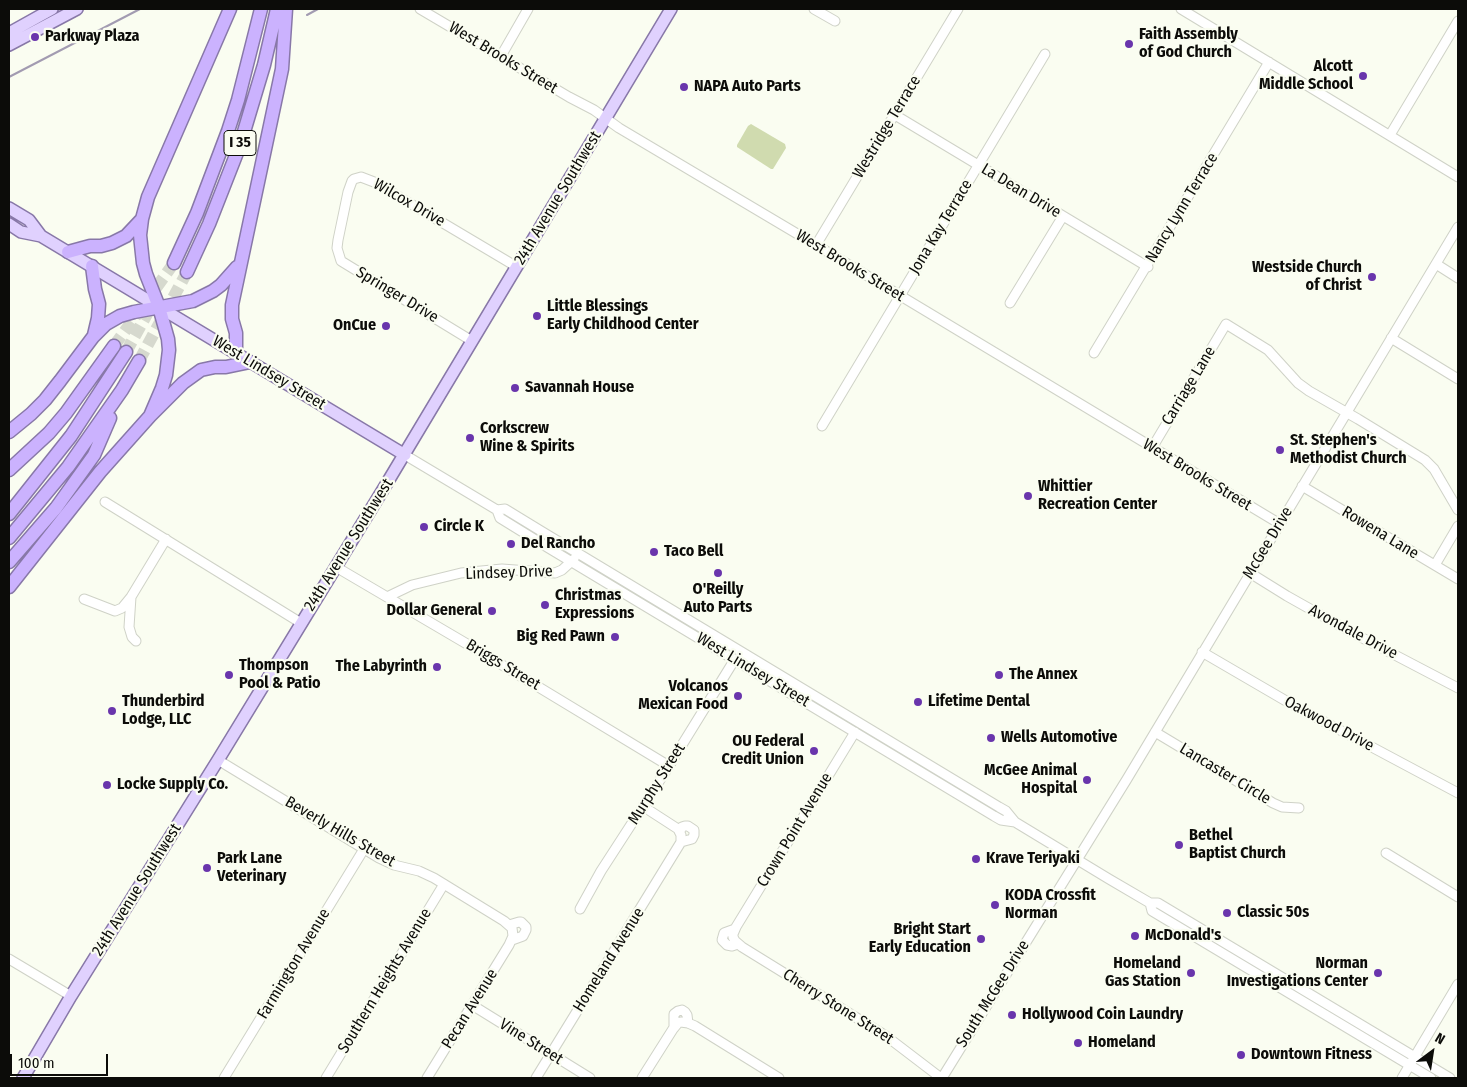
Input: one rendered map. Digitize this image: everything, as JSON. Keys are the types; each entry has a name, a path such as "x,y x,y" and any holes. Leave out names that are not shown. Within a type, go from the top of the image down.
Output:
{"highway":[{"path":"150,416 162,388 168,362 168,339 160,307 146,276 140,235 142,218 148,197 230,9"},
{"name":"I 35","path":"174,263 197,213 228,131 238,100 261,9"},
{"name":"I 35","path":"187,272 209,224 240,145 261,74 277,9"},
{"path":"236,353 236,333 231,313 282,70 286,9"},
{"path":"68,252 112,243 126,236 142,218"},
{"path":"9,432 45,400 93,337 106,324 120,316 134,312 193,301 213,291 228,279 240,263"},
{"path":"92,266 99,304 93,337"},
{"path":"9,470 49,433 81,393 114,346"},
{"path":"9,514 71,436 126,352"},
{"path":"9,538 68,466 122,390 139,362"},
{"path":"9,587 100,472 150,416 183,383 201,370 250,362"},
{"path":"9,562 56,508 94,455 122,390"}],"main road":[{"path":"9,33 52,9"},
{"path":"9,45 77,9"},
{"name":"24th Avenue Southwest","path":"23,1078 71,996 405,455 672,9"},
{"name":"West Lindsey Street","path":"9,208 29,220 41,236"},
{"name":"West Lindsey Street","path":"9,224 22,232 41,236 405,455"}],"street":[{"name":"West Brooks Street","path":"420,9 606,118 643,143 1280,524"},
{"path":"501,56 528,9"},
{"path":"814,9 835,21"},
{"name":"Westridge Terrace","path":"816,245 958,9"},
{"path":"1185,10 1458,177"},
{"path":"1390,135 1458,21"},
{"name":"Jona Kay Terrace","path":"822,426 1045,54"},
{"name":"Nancy Lynn Terrace","path":"1094,353 1148,267 1270,62"},
{"name":"La Dean Drive","path":"895,115 1148,267"},
{"name":"Wilcox Drive","path":"338,240 350,186 354,178 362,177 374,182 517,267"},
{"path":"1010,303 1063,216"},
{"name":"McGee Drive","path":"1077,859 1458,227"},
{"name":"Springer Drive","path":"338,240 339,256 344,263 472,341"},
{"path":"1436,264 1458,278"},
{"name":"Carriage Lane","path":"1152,448 1226,324 1268,350 1303,388 1347,413"},
{"path":"1391,338 1458,379"},
{"path":"1347,413 1418,454 1430,464 1444,484 1458,510"},
{"name":"West Lindsey Street","path":"405,455 497,510 505,509 579,553 1006,811 1015,822 1150,903 1158,902 1450,1078"},
{"name":"Rowena Lane","path":"1302,486 1458,579"},
{"path":"106,502 301,623"},
{"name":"West Lindsey Street","path":"497,510 500,518 547,547 1001,820 1015,822"},
{"path":"1435,565 1458,526"},
{"path":"547,547 553,538"},
{"path":"84,599 110,609 122,608 131,597 166,539"},
{"path":"572,562 579,553"},
{"name":"Lindsey Drive","path":"387,597 412,585 461,573 502,569 555,573 572,562"},
{"name":"Briggs Street","path":"336,568 484,654 669,766"},
{"name":"Avondale Drive","path":"1250,573 1343,628 1458,688"},
{"path":"131,597 129,627 132,637 136,641"},
{"path":"716,648 721,639"},
{"name":"Oakwood Drive","path":"1202,652 1293,705 1458,793"},
{"name":"Murphy Street","path":"580,909 601,871 669,766 738,661 746,654"},
{"name":"Crown Point Avenue","path":"736,942 732,946 726,945 722,940 724,932 735,929 855,732"},
{"name":"Lancaster Circle","path":"1155,732 1273,802 1282,806 1299,808"},
{"path":"905,762 910,753"},
{"name":"Beverly Hills Street","path":"218,760 386,862 426,874 444,884 511,932"},
{"path":"927,775 932,766"},
{"name":"Homeland Avenue","path":"536,1078 681,842 692,840 694,835 694,830 688,826 682,827 680,831 644,807"},
{"path":"680,831 681,842"},
{"name":"Farmington Avenue","path":"224,1078 364,849"},
{"path":"1386,853 1458,897"},
{"name":"South McGee Drive","path":"941,1078 1077,859"},
{"name":"Southern Heights Avenue","path":"326,1078 444,884"},
{"name":"West Lindsey Street","path":"1150,903 1152,911 1432,1078"},
{"name":"Pecan Avenue","path":"427,1078 472,1005 511,932"},
{"name":"Cherry Stone Street","path":"736,942 886,1036 941,1078"},
{"path":"9,959 71,996"},
{"path":"1402,1078 1458,984"},
{"name":"Vine Street","path":"472,1005 590,1078"},
{"path":"642,1078 681,1024 779,1078"}],"green space":[{"path":"751,124 785,144 786,148 773,169 737,147 748,126"}],"waterway":[{"path":"9,77 140,9"},
{"path":"307,15 318,9"}],"tunnel":[{"path":"114,346 174,263"},
{"path":"139,361 187,272"},
{"path":"126,352 152,305"}],"place":[{"name":"Parkway Plaza","path":"35,37"},
{"name":"Faith Assembly of God Church","path":"1129,44"},
{"name":"Alcott Middle School","path":"1363,76"},
{"name":"NAPA Auto Parts","path":"684,87"},
{"name":"Westside Church of Christ","path":"1372,277"},
{"name":"Little Blessings Early Childhood Center","path":"537,316"},
{"name":"OnCue","path":"386,326"},
{"name":"Savannah House","path":"515,388"},
{"name":"Corkscrew Wine & Spirits","path":"470,438"},
{"name":"St. Stephen's Methodist Church","path":"1280,450"},
{"name":"Whittier Recreation Center","path":"1028,496"},
{"name":"Circle K","path":"424,527"},
{"name":"Del Rancho","path":"511,544"},
{"name":"Taco Bell","path":"654,552"},
{"name":"O'Reilly Auto Parts","path":"718,573"},
{"name":"Christmas Expressions","path":"545,605"},
{"name":"Dollar General","path":"492,611"},
{"name":"Big Red Pawn","path":"615,637"},
{"name":"The Labyrinth","path":"437,667"},
{"name":"Thompson Pool & Patio","path":"229,675"},
{"name":"The Annex","path":"999,675"},
{"name":"Volcanos Mexican Food","path":"738,696"},
{"name":"Lifetime Dental","path":"918,702"},
{"name":"Thunderbird Lodge, LLC","path":"112,711"},
{"name":"Wells Automotive","path":"991,738"},
{"name":"OU Federal Credit Union","path":"814,751"},
{"name":"McGee Animal Hospital","path":"1087,780"},
{"name":"Locke Supply Co.","path":"107,785"},
{"name":"Bethel Baptist Church","path":"1179,845"},
{"name":"Krave Teriyaki","path":"976,859"},
{"name":"Park Lane Veterinary","path":"207,868"},
{"name":"KODA Crossfit Norman","path":"995,905"},
{"name":"Classic 50s","path":"1227,913"},
{"name":"McDonald's","path":"1135,936"},
{"name":"Bright Start Early Education","path":"981,939"},
{"name":"Homeland Gas Station","path":"1191,973"},
{"name":"Norman Investigations Center","path":"1378,973"},
{"name":"Hollywood Coin Laundry","path":"1012,1015"},
{"name":"Homeland","path":"1078,1043"},
{"name":"Downtown Fitness","path":"1241,1055"}]}
